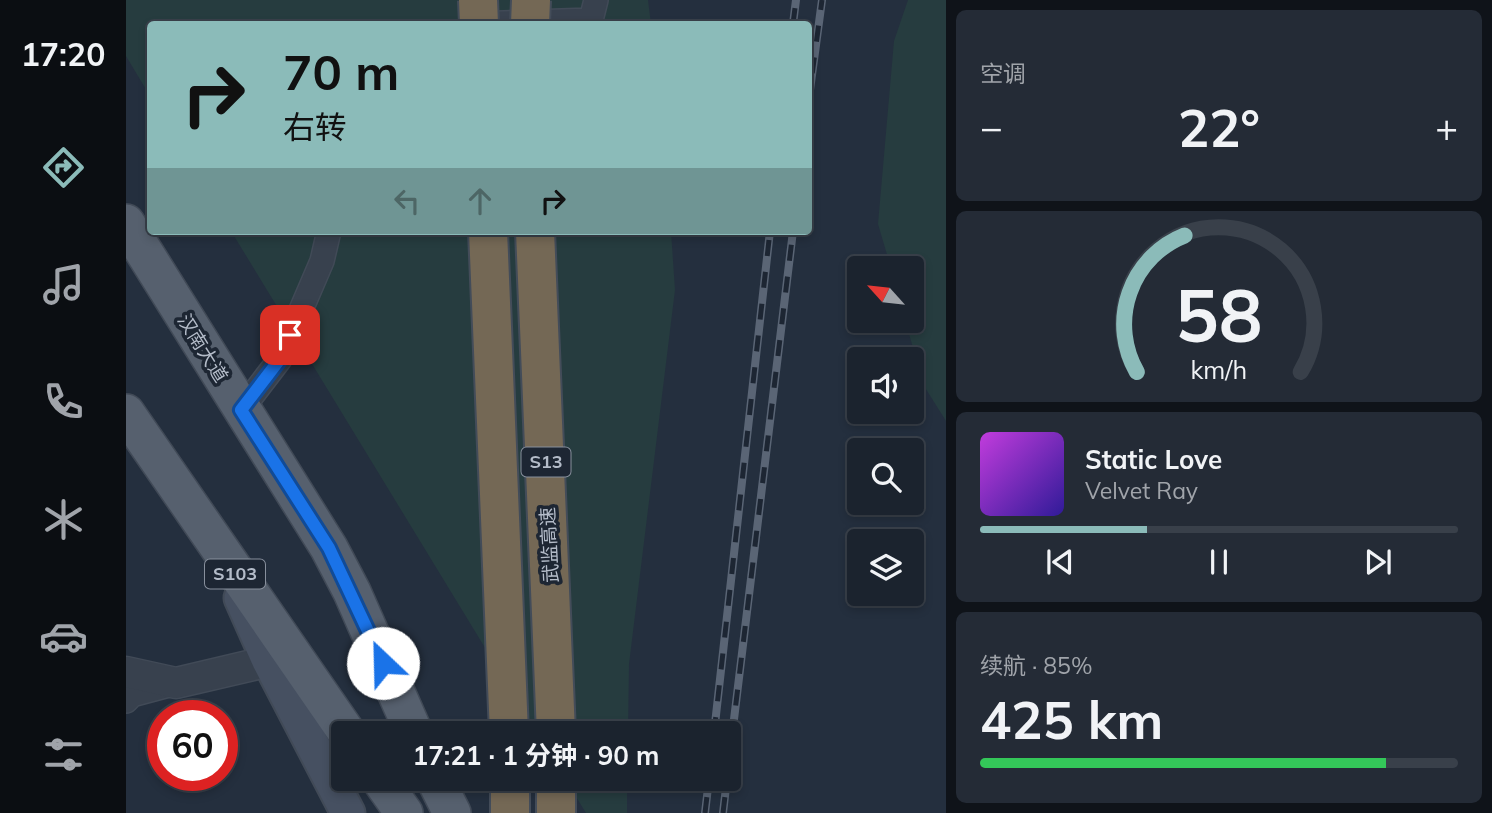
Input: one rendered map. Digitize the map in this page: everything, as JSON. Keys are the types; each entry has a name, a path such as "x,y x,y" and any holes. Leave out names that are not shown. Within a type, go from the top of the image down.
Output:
{"highway":[{"path":"477,21 478,0"},
{"path":"530,21 531,0"},
{"name":"S13","path":"488,235 509,721"},
{"name":"武监高速","path":"535,235 556,721"},
{"path":"510,791 510,813"},
{"path":"556,791 556,813"}],"main road":[{"name":"汉南大道","path":"126,223 329,548 352,592 409,721"},
{"name":"S103","path":"126,413 222,554 280,658 348,813"},
{"name":"S103","path":"280,658 336,721"},
{"path":"388,791 404,813"},
{"path":"441,791 452,813"}],"street":[{"path":"562,21 591,20 596,0"},
{"path":"241,410 280,359 322,261 328,235"},
{"path":"126,701 132,695 280,658"},
{"path":"126,672 176,683"}],"green space":[{"path":"126,0 648,0 651,21 147,21 147,91 126,56"},
{"path":"908,0 946,0 946,421 924,386 924,347 913,347 909,333 924,333 924,256 887,256 878,224 894,41"},
{"path":"233,235 671,235 675,290 629,664 628,721 530,721"},
{"path":"572,791 627,791 627,813 586,813"}],"railway":[{"path":"793,21 796,0"},
{"path":"812,75 822,0"},
{"path":"715,721 770,235"},
{"path":"734,721 793,235"},
{"path":"705,813 708,791"},
{"path":"723,813 726,791"}],"route":[{"path":"290,335 280,359 241,410 329,548 352,592 383,663"}]}
